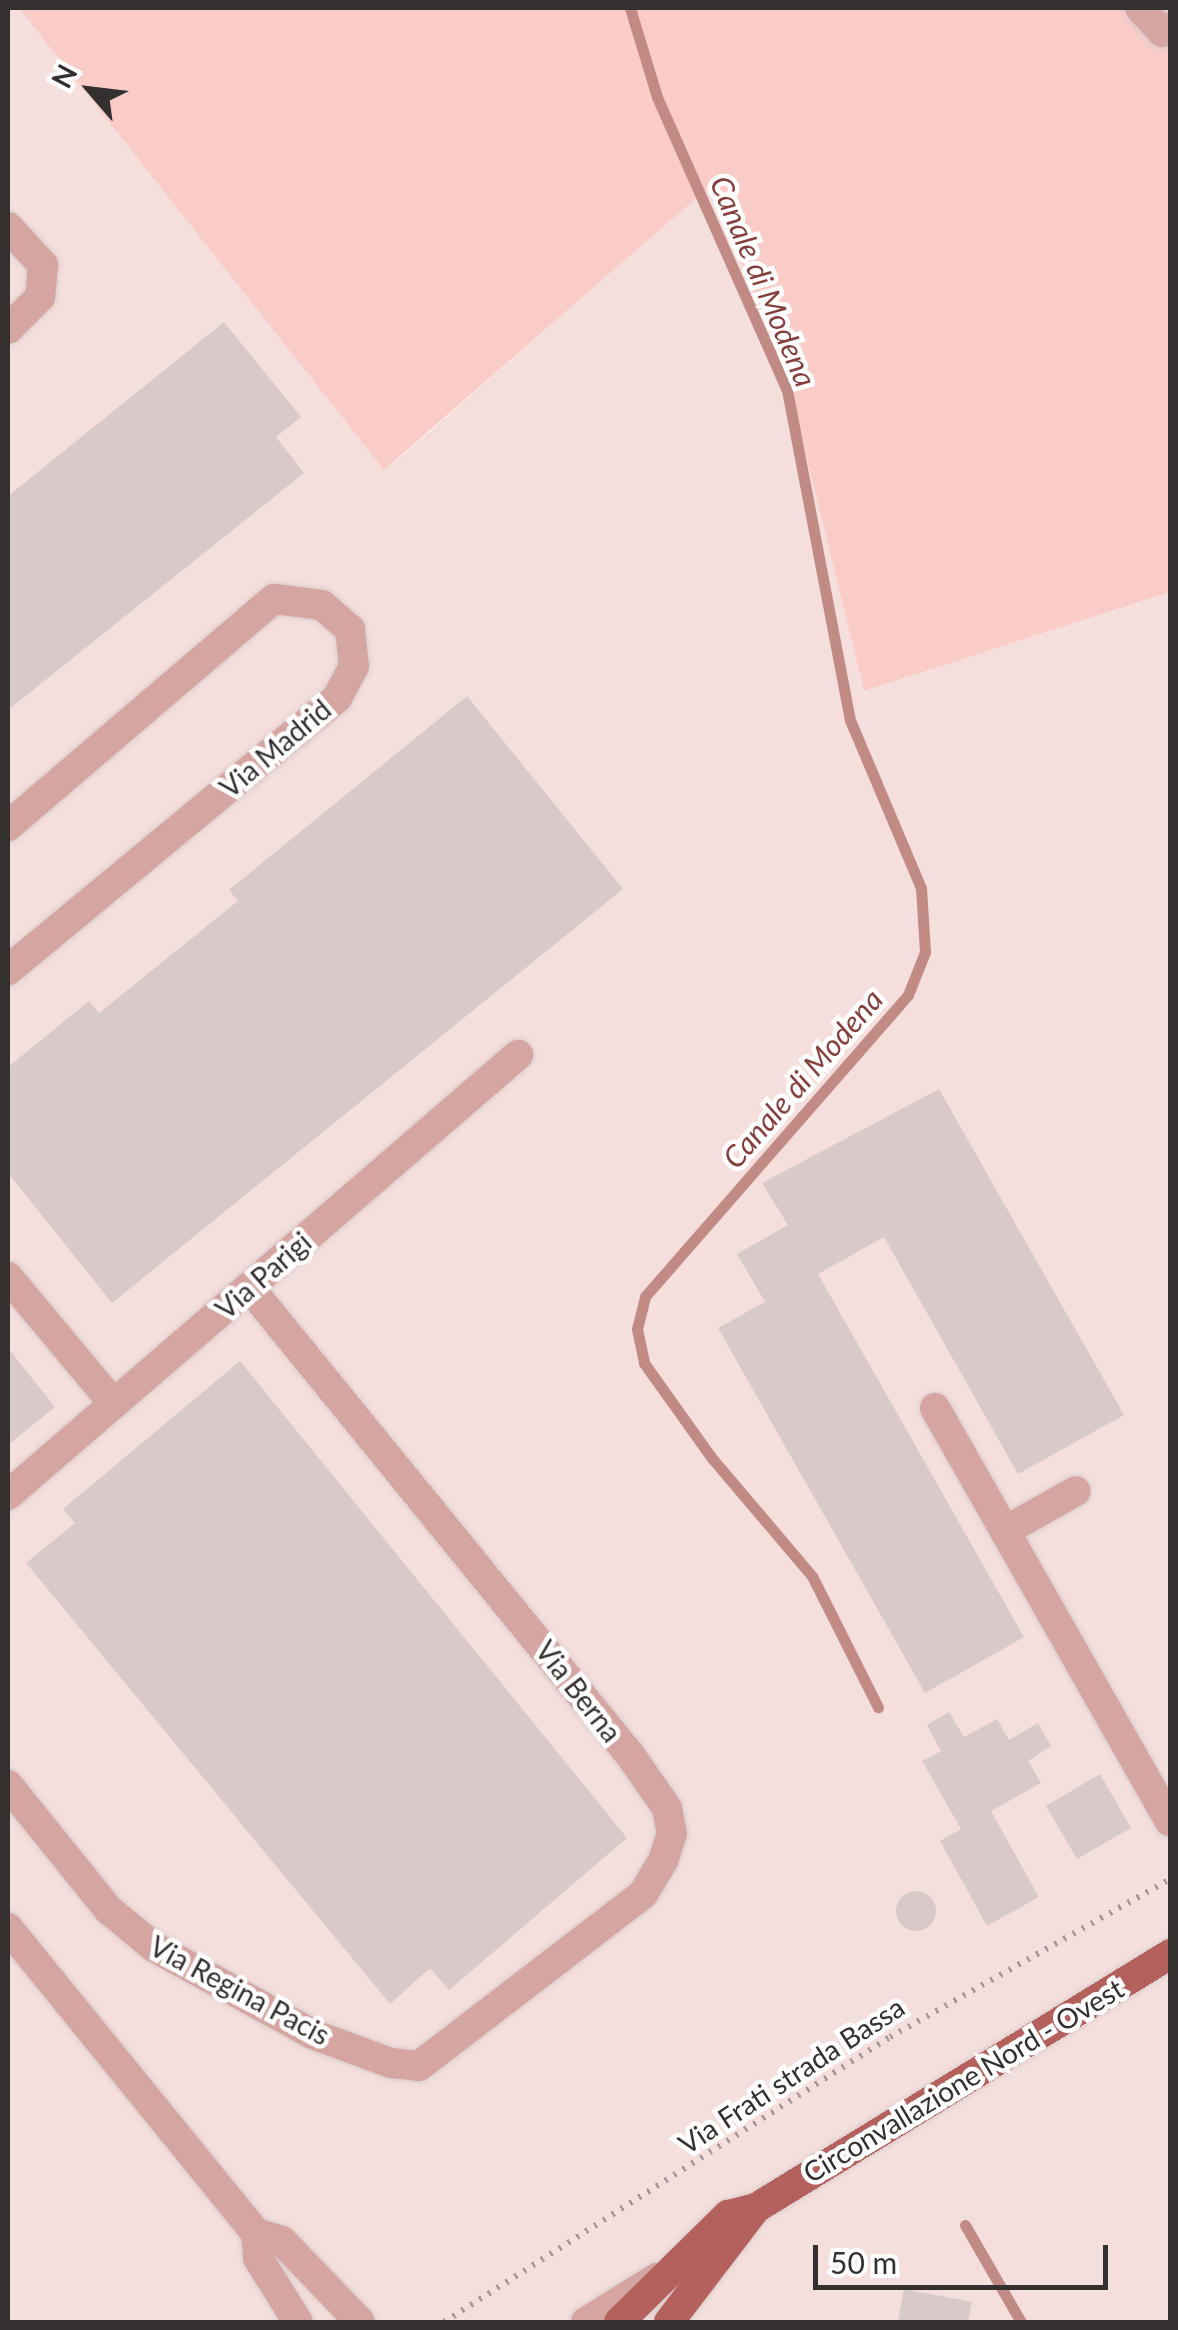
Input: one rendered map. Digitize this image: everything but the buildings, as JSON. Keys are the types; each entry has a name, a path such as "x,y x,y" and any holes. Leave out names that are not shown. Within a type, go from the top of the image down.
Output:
{"main road":[{"name":"Circonvallazione Nord - Ovest","path":"619,2322 657,2278 728,2215 756,2208 1170,1954"},
{"name":"Circonvallazione Nord - Ovest","path":"669,2322 756,2208"}],"street":[{"path":"1140,8 1162,32 1170,28"},
{"path":"8,226 43,265 40,297 8,329"},
{"name":"Via Madrid","path":"8,826 274,599 322,605 350,629 354,666 337,698 8,970"},
{"name":"Via Parigi","path":"8,1495 518,1055"},
{"path":"8,1277 114,1404"},
{"name":"Via Berna","path":"249,1287 630,1755 670,1821 663,1861 643,1894 419,2066"},
{"path":"934,1408 1170,1821"},
{"path":"1005,1531 1076,1491"},
{"name":"Via Regina Pacis","path":"8,1785 110,1910 154,1947 312,2034 419,2066"},
{"path":"8,1928 256,2233 282,2241 360,2322"},
{"path":"256,2233 258,2258 298,2322"},
{"path":"586,2322 657,2278"}],"path":[{"name":"Via Frati strada Bassa","path":"444,2322 890,2037 1170,1879"}],"shaded area":[{"path":"8,8 19,8 394,463 710,185 785,370 864,691 1170,592 1170,2322 8,2322"},
{"path":"19,8 1170,8 1170,592 864,691 785,370 710,186 384,470"}],"waterway":[{"name":"Canale di Modena","path":"630,8 657,97 787,390 850,720 921,888 925,952 908,995 645,1297 637,1329 644,1363 711,1457 812,1576 878,1707"},
{"name":"Canale di Modena","path":"965,2225 1021,2322"}]}
